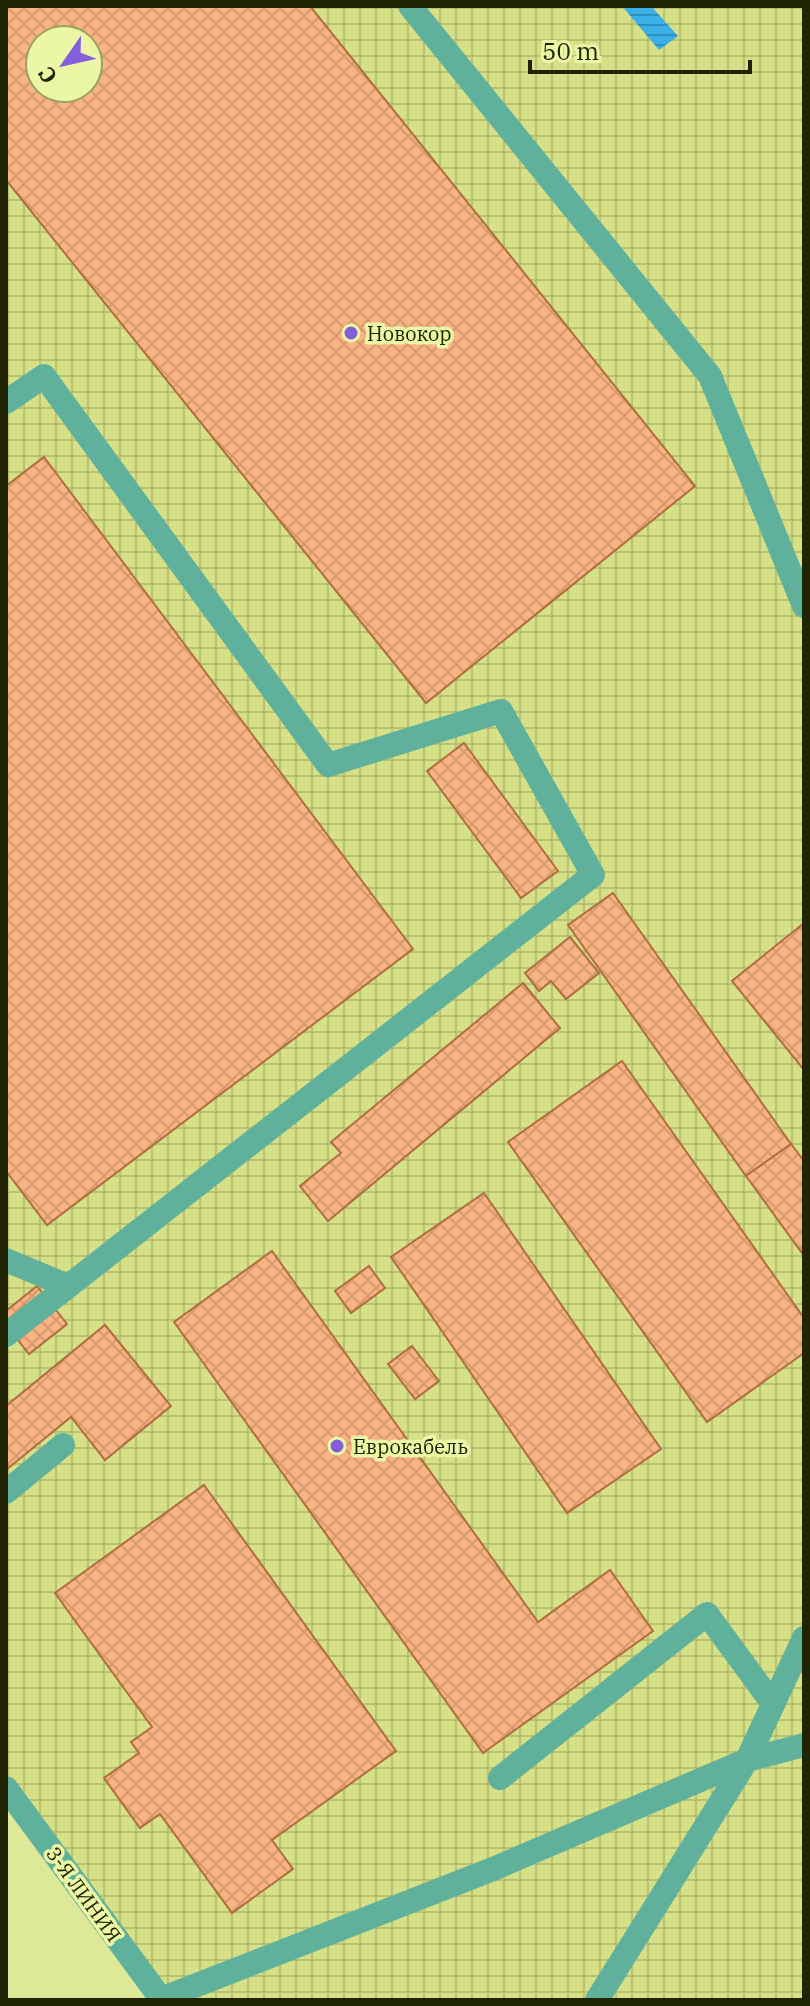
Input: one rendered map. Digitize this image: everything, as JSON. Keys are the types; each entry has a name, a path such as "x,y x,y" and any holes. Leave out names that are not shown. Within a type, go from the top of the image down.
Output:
{"street":[{"path":"410,6 710,376 804,606"},
{"path":"6,402 44,376 328,765 501,711 593,875 6,1335"},
{"path":"6,1260 68,1286"},
{"path":"6,1492 63,1445"},
{"path":"500,1778 707,1614 773,1704"},
{"path":"597,2000 747,1760 804,1638"},
{"path":"161,2000 493,1869 747,1760 804,1745"},
{"name":"3-Я ЛИНИЯ","path":"6,1788 161,2000"}],"shaded area":[{"path":"6,6 804,6 804,2000 162,2000 6,1788"}],"water":[{"path":"622,6 651,6 678,36 659,50"}],"building":[{"name":"Новокор","path":"6,6 310,6 695,486 426,703 6,180"},
{"path":"44,457 413,949 47,1225 6,1171 6,486"},
{"path":"464,743 558,871 521,898 427,771"},
{"path":"613,893 791,1144 746,1176 568,925"},
{"path":"804,923 804,1070 732,981"},
{"path":"570,937 599,973 566,999 551,981 539,991 525,973"},
{"path":"523,983 560,1028 328,1221 300,1186 341,1153 331,1142"},
{"path":"622,1061 804,1318 804,1353 707,1422 508,1142"},
{"path":"791,1144 804,1161 804,1256 746,1176"},
{"path":"484,1193 661,1449 567,1513 391,1257"},
{"name":"Еврокабель","path":"272,1251 538,1622 610,1570 653,1631 483,1753 174,1322"},
{"path":"369,1266 385,1288 351,1313 335,1291"},
{"path":"37,1286 67,1324 29,1354 6,1325 6,1311"},
{"path":"105,1325 171,1406 105,1460 71,1417 6,1470 6,1406"},
{"path":"412,1346 439,1381 415,1399 388,1364"},
{"path":"204,1485 396,1751 272,1840 293,1869 232,1913 160,1814 140,1828 104,1778 139,1753 131,1742 152,1727 55,1593"}],"place":[{"name":"Новокор","path":"351,333"},
{"name":"Еврокабель","path":"337,1446"}]}
